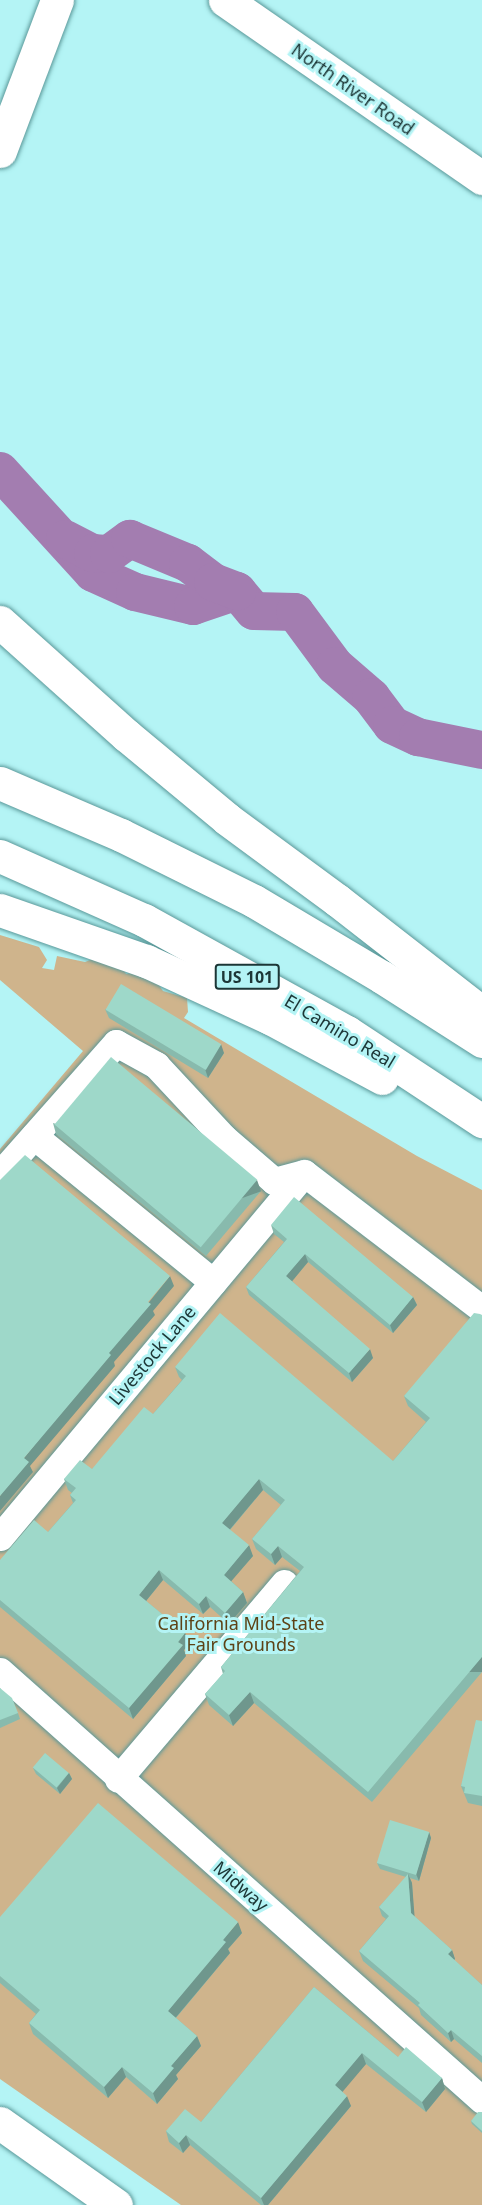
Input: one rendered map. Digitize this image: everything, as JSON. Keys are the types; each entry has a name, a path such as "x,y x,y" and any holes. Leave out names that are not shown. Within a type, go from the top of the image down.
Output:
{"main road":[{"path":"0,151 57,0"},
{"name":"North River Road","path":"225,0 482,178"},
{"path":"0,622 126,735 227,819 337,900 482,1013"},
{"path":"0,783 121,835 254,901 382,977 482,1041"},
{"name":"El Camino Real","path":"0,856 165,932 347,1032 482,1121"},
{"path":"0,910 146,961 229,999 270,1018 482,1132"},
{"path":"0,2123 116,2205"}],"lane":[{"path":"0,1174 116,1042 156,1065 224,1138 274,1181 304,1173 482,1309"},
{"path":"34,1136 213,1282"},
{"name":"Livestock Lane","path":"0,1538 304,1173"},
{"path":"118,1779 284,1583"},
{"name":"Midway","path":"0,1671 118,1779 482,2100"}],"green space":[{"name":"California Mid-State Fair Grounds","path":"0,935 39,947 47,960 42,968 54,970 57,956 85,962 98,957 119,960 126,974 138,972 154,978 163,991 187,998 188,1012 184,1018 417,1156 482,1190 482,2205 181,2205 0,2079 0,1149 83,1051 0,980"}],"building":[{"path":"121,984 221,1044 206,1070 106,1010"},
{"path":"111,1057 257,1180 201,1247 54,1124"},
{"path":"25,1155 170,1276 148,1302 151,1304 109,1353 111,1355 24,1458 29,1462 0,1496 0,1180"},
{"path":"294,1197 413,1297 390,1325 305,1254 286,1276 370,1349 349,1373 246,1287 287,1239 271,1225"},
{"path":"220,1313 393,1461 430,1418 404,1396 474,1313 482,1315 482,1657 368,1792 250,1692 229,1715 205,1694 225,1671 221,1667 304,1567 278,1546 271,1554 252,1539 285,1500 259,1479 222,1523 249,1545 224,1575 243,1592 225,1613 206,1596 199,1604 159,1570 139,1595 185,1633 178,1642 183,1645 129,1708 0,1600 0,1560 34,1520 48,1532 76,1500 70,1495 76,1488 64,1479 80,1460 92,1469 144,1407 153,1414 186,1376 175,1367"},
{"path":"0,1688 12,1698 18,1713 0,1720"},
{"path":"476,1720 482,1721 482,1796 464,1793 465,1787 461,1786"},
{"path":"45,1753 69,1773 57,1787 33,1768"},
{"path":"98,1803 238,1922 223,1940 226,1942 168,2011 197,2036 171,2066 174,2068 153,2093 122,2067 104,2087 29,2023 40,2010 0,1976 0,1917"},
{"path":"390,1820 429,1832 416,1875 377,1863"},
{"path":"408,1874 411,1913 452,1950 448,1954 482,1985 482,2056 451,2030 448,2033 418,2005 420,2003 359,1951 389,1916 379,1907"},
{"path":"314,1987 398,2057 406,2047 442,2078 422,2102 362,2053 335,2085 347,2096 261,2198 186,2135 179,2143 166,2131 185,2109 201,2122"},
{"path":"478,2112 482,2112 482,2131 471,2121"}],"waterway":[{"path":"0,471 93,573 135,592 193,606 237,591 254,611 295,612 335,666 371,697 392,725 418,737 482,750"},
{"path":"65,539 93,553 109,554 130,539 188,563 213,582 237,591"}]}
